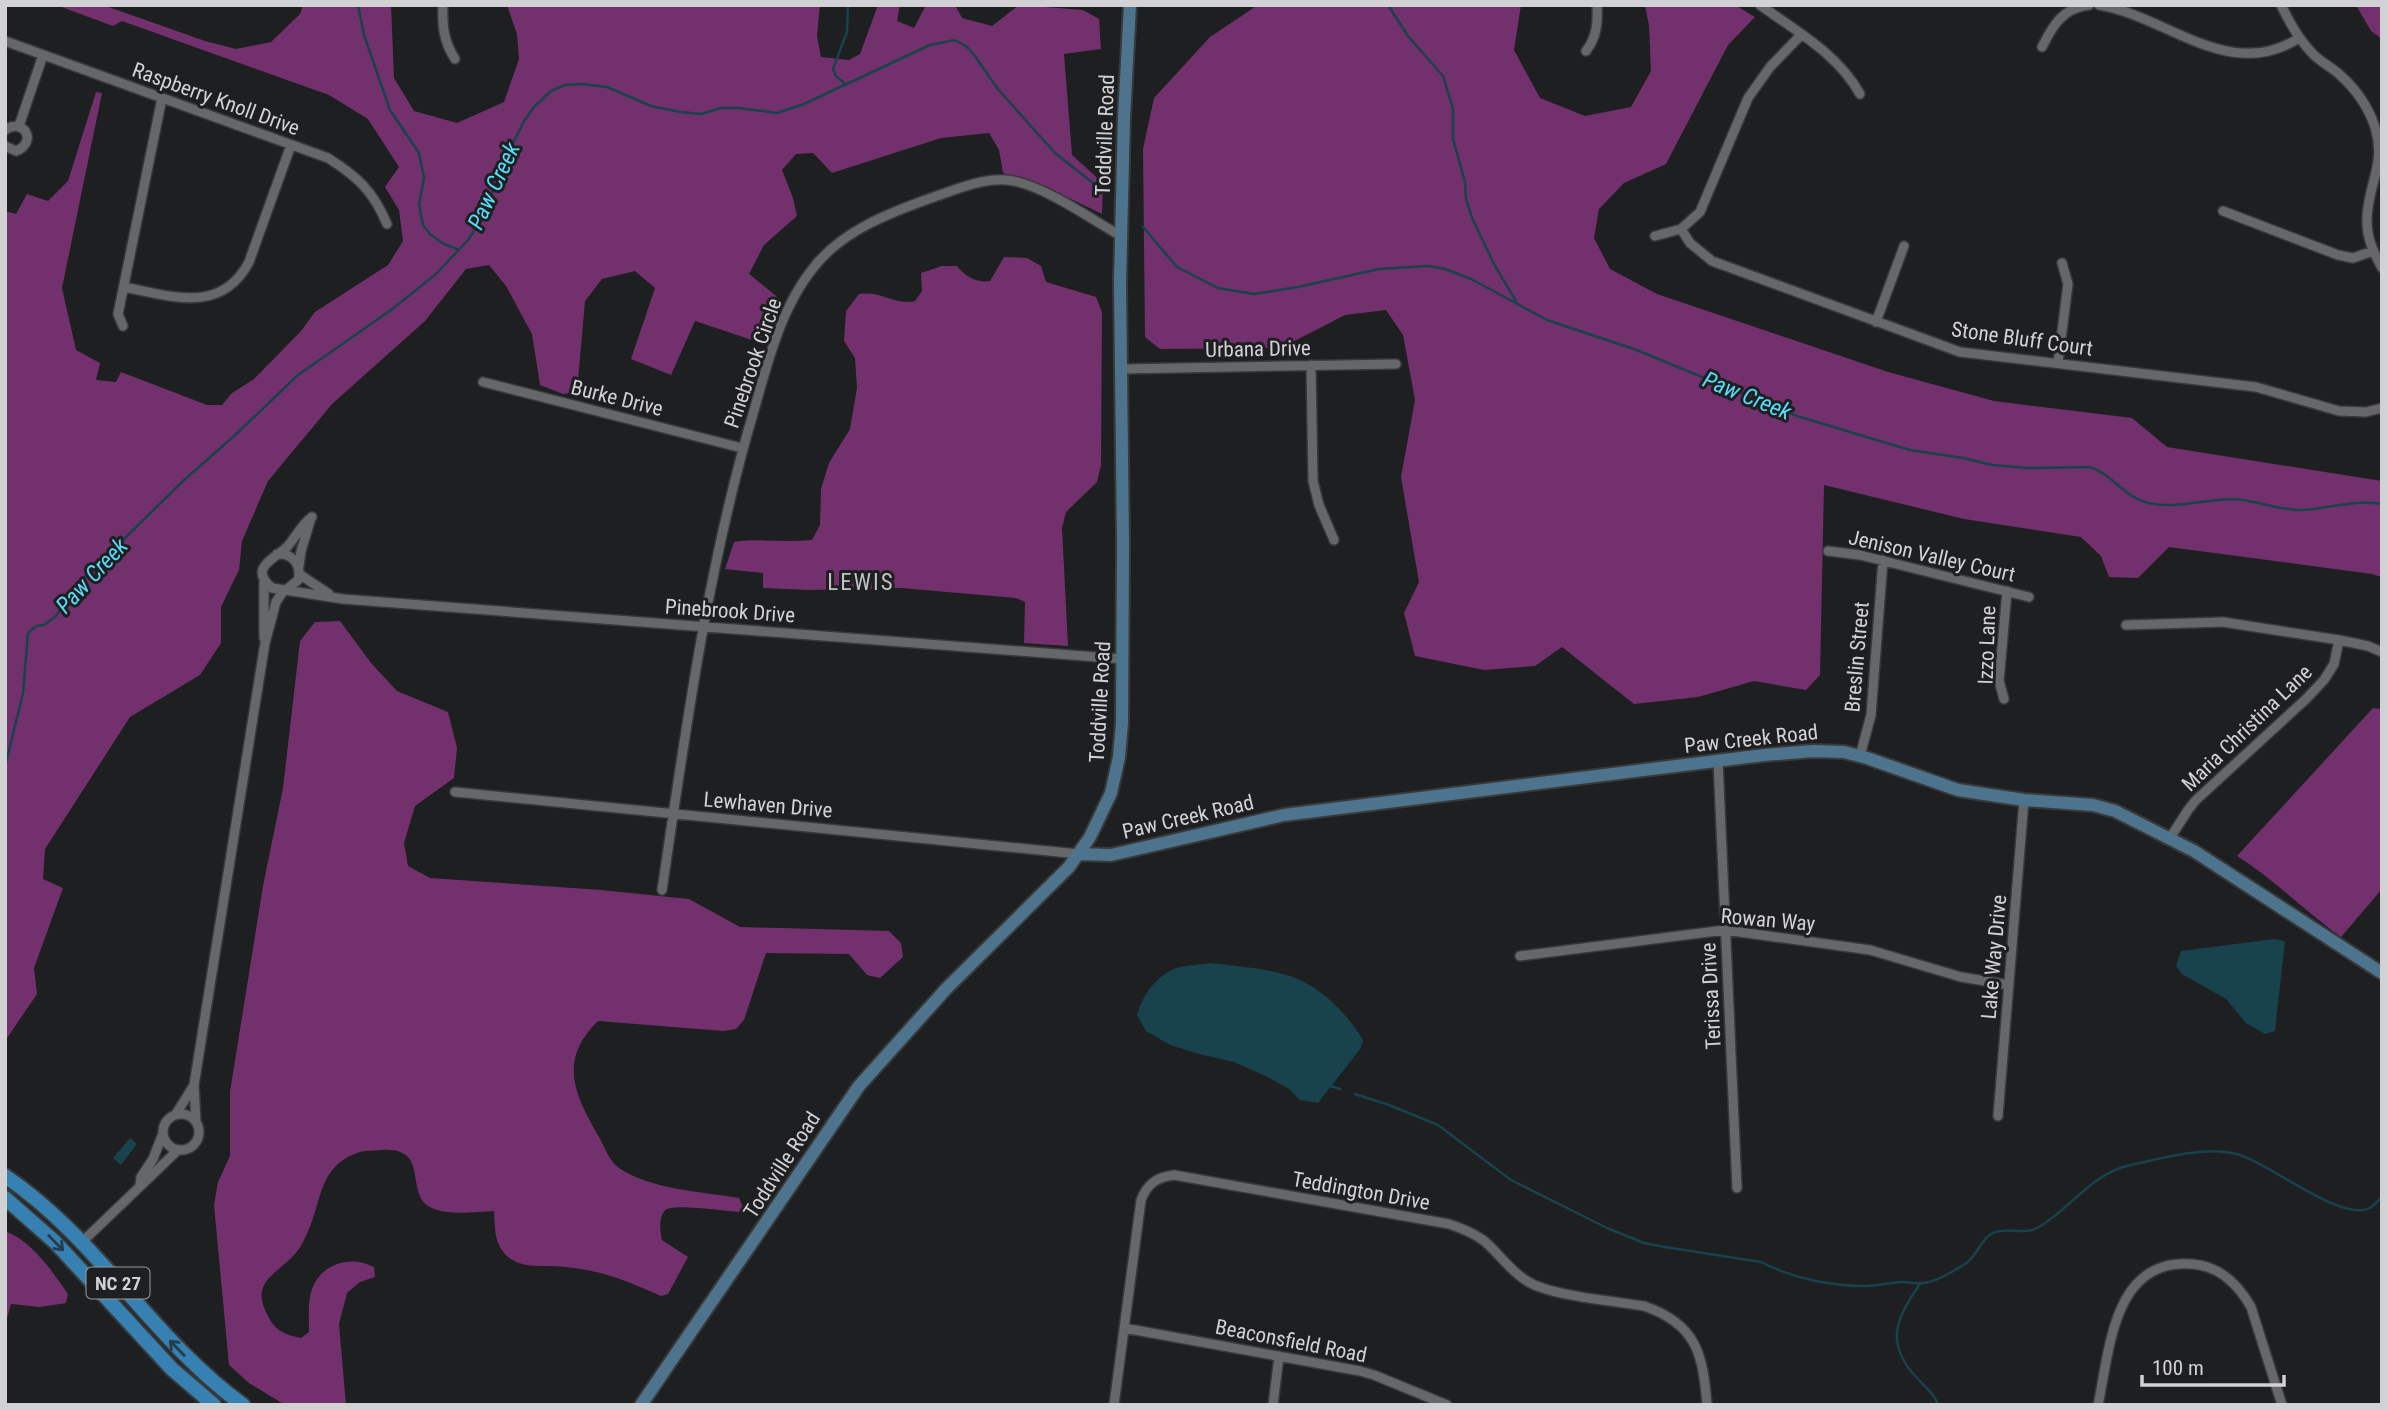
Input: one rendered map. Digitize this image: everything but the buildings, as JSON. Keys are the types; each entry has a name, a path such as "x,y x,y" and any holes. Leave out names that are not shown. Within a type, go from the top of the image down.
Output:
{"main road":[{"name":"NC 27","path":"5,1176 49,1211 81,1243 190,1362 243,1405"},
{"name":"NC 27","path":"5,1198 55,1242 172,1369 215,1405"}],"street":[{"path":"443,5 444,35 455,60"},
{"name":"Toddville Road","path":"641,1405 859,1086 928,1007 1079,854 1102,816 1117,769 1122,723 1121,236 1130,5"},
{"path":"1586,51 1593,43 1597,26 1597,5"},
{"path":"1760,5 1844,69 1860,94"},
{"path":"2042,47 2054,24 2063,15 2077,7 2089,5"},
{"path":"2099,5 2231,52 2269,52 2285,47 2299,38"},
{"path":"2281,5 2299,38 2312,54 2339,74 2357,92 2370,113 2376,130 2379,153 2367,224 2373,251 2382,268"},
{"path":"1655,236 1681,229 1700,212 1727,145 1755,87 1801,35"},
{"name":"Raspberry Knoll Drive","path":"5,41 328,158 355,174 373,195 387,224"},
{"path":"19,127 43,55"},
{"path":"123,326 118,314 162,99"},
{"path":"5,130 11,126 26,132 26,144 16,150 5,146"},
{"path":"124,287 194,299 225,290 242,276 291,145"},
{"name":"Pinebrook Circle","path":"662,890 704,626 724,522 743,448 782,325 799,288 829,251 872,222 967,186 1005,180 1024,184 1121,236"},
{"path":"2223,211 2338,255 2353,258 2373,251"},
{"name":"Stone Bluff Court","path":"1681,229 1690,243 1712,261 1960,352 2256,387 2352,413 2382,408"},
{"path":"1876,321 1904,246"},
{"path":"2058,363 2068,284 2062,263"},
{"path":"1311,365 1313,481 1319,505 1334,540"},
{"name":"Urbana Drive","path":"1121,369 1396,365"},
{"name":"Burke Drive","path":"483,382 743,448"},
{"path":"81,1243 140,1185 148,1181 165,1161 178,1150 190,1148 198,1139 194,1085 265,643 274,606 285,590 294,585 312,517 303,524 287,546 266,561 263,567 266,593 265,643"},
{"name":"Jenison Valley Court","path":"1828,551 1883,560 2029,597"},
{"path":"276,554 289,556 297,563 299,571"},
{"name":"Breslin Street","path":"1860,757 1871,715 1883,560"},
{"name":"Pinebrook Drive","path":"299,571 334,597"},
{"path":"264,579 272,588 285,590"},
{"name":"Pinebrook Drive","path":"285,590 334,597 591,619 1123,659"},
{"name":"Izzo Lane","path":"2004,699 1999,681 2007,592"},
{"path":"2126,625 2223,622 2339,640 2382,652"},
{"name":"Maria Christina Lane","path":"2171,838 2196,800 2324,680 2334,664 2339,640"},
{"name":"Paw Creek Road","path":"1079,854 1111,855 1283,815 1718,761 1833,751 1860,757 1958,790 2104,808 2171,838 2382,972"},
{"name":"Terissa Drive","path":"1718,761 1737,1188"},
{"name":"Lewhaven Drive","path":"454,792 1079,854"},
{"name":"Lake Way Drive","path":"1998,1116 2024,800"},
{"name":"Rowan Way","path":"1520,956 1725,930 1870,950 1961,977 2009,985"},
{"path":"140,1185 141,1177 153,1159 165,1123 176,1115 194,1085"},
{"path":"176,1115 186,1114 196,1122"},
{"path":"162,1136 168,1145 178,1150"},
{"name":"Teddington Drive","path":"1114,1405 1142,1200 1152,1182 1174,1175 1449,1224 1483,1240 1518,1275 1530,1283 1550,1290 1644,1306 1658,1311 1677,1322 1698,1349 1704,1373 1707,1405"},
{"path":"2098,1405 2114,1331 2126,1296 2138,1281 2155,1270 2185,1264 2207,1266 2218,1271 2235,1283 2243,1294 2250,1307 2282,1405"},
{"name":"Beaconsfield Road","path":"1124,1328 1374,1375 1447,1405"},
{"path":"1273,1405 1279,1356"},
{"path":"215,1405 227,1394"}],"shaded area":[{"path":"56,5 103,5 205,41 236,49 271,42 300,14 303,5 391,5 394,78 414,111 457,123 504,102 519,59 517,34 507,5 820,5 817,36 821,57 849,60 860,54 878,5 900,5 897,21 914,28 926,5 955,5 962,18 992,26 1019,5 1083,10 1099,19 1101,49 1064,54 1072,155 1103,183 1102,214 1040,184 1003,173 999,150 989,133 941,138 832,173 813,153 796,154 782,170 797,216 764,245 749,274 782,303 768,333 755,341 695,321 671,375 631,359 655,288 635,271 602,279 585,301 577,392 563,394 540,385 532,334 506,286 489,265 466,269 425,321 332,404 268,481 242,541 239,570 221,607 221,643 200,675 130,717 45,849 43,879 63,888 34,968 37,994 5,1041 5,211 16,214 27,194 48,201 68,181 96,92 102,93 62,288 76,350 100,363 96,380 116,382 121,372 207,405 222,405 232,393 254,379 301,331 315,312 388,265 403,241 399,210 385,187 399,167 368,119 329,95 122,21 113,26"},
{"path":"1258,5 1521,5 1514,50 1540,98 1585,116 1631,107 1651,71 1645,5 1735,5 1755,17 1728,45 1666,164 1624,183 1599,209 1594,238 1610,269 1657,294 1888,372 1994,401 2132,418 2167,447 2382,481 2382,577 2169,547 2138,578 2109,577 2101,556 2081,537 1964,519 1824,485 1820,675 1806,690 1754,681 1698,697 1634,704 1562,647 1535,666 1484,670 1415,656 1404,613 1419,582 1401,477 1415,400 1403,335 1386,310 1345,315 1281,348 1160,349 1145,337 1143,149 1154,98 1210,37"},
{"path":"2356,5 2382,5 2382,39 2371,31"},
{"path":"1004,257 1027,258 1041,266 1046,282 1096,297 1102,312 1101,465 1097,482 1066,512 1062,528 1068,646 1024,643 1025,602 1016,598 901,588 763,588 763,573 725,569 734,542 812,540 820,525 821,489 829,463 850,429 857,388 855,358 844,341 846,311 859,294 901,302 915,301 922,291 921,273 942,266 957,266 972,278 990,281"},
{"path":"340,621 371,663 397,691 448,712 457,748 454,778 415,806 404,843 408,866 430,878 689,899 740,927 889,931 901,943 903,957 880,978 867,975 849,954 766,953 744,1020 736,1029 724,1031 598,1021 586,1035 574,1064 577,1092 590,1121 616,1165 645,1181 739,1198 743,1207 739,1212 681,1207 664,1211 660,1223 662,1240 688,1257 668,1294 661,1296 595,1272 566,1267 532,1266 514,1261 504,1253 498,1243 494,1211 452,1212 430,1207 418,1192 412,1163 406,1155 381,1150 362,1151 346,1158 328,1176 301,1245 267,1281 262,1296 263,1305 274,1325 286,1334 301,1338 309,1332 309,1301 318,1277 334,1265 344,1262 354,1261 374,1267 375,1277 360,1282 347,1293 339,1324 346,1405 285,1405 249,1383 229,1365 214,1205 218,1182 230,1156 230,1092 263,886 283,788 300,641 315,622"},
{"path":"2373,708 2382,709 2382,889 2341,937 2237,856"},
{"path":"5,1231 24,1242 41,1258 68,1294 66,1303 40,1307 11,1304 5,1325"}],"water":[{"path":"2274,939 2285,941 2275,1031 2265,1034 2246,1023 2226,999 2182,974 2176,966 2181,951"},
{"path":"1210,963 1271,971 1301,980 1322,993 1349,1020 1363,1040 1361,1048 1318,1103 1300,1100 1289,1089 1234,1062 1170,1045 1146,1031 1137,1015 1142,1001 1156,981 1176,968"},
{"path":"130,1138 137,1144 121,1165 113,1158"}],"waterway":[{"path":"358,5 364,35 390,110 419,153 424,178 419,205 423,225 442,243 459,250"},
{"path":"845,84 833,69 847,32 848,5"},
{"path":"1388,5 1408,36 1443,76 1453,109 1453,139 1472,218 1494,264 1516,301"},
{"name":"Paw Creek","path":"5,767 23,693 28,633 55,617 83,579 182,482 298,375 391,310 436,274 468,240 482,218 524,121 551,91 565,85 582,84 607,87 651,106 680,112 701,114 721,108 738,108 777,113 804,104 930,45 955,40 975,56 997,88 1055,153 1102,190"},
{"name":"Paw Creek","path":"1143,227 1177,267 1218,288 1254,294 1379,269 1428,266 1445,269 1471,279 1547,320 1634,349 1797,416 1910,450 1992,465 2027,468 2090,467 2140,500 2159,505 2233,499 2297,510 2361,503 2382,504"},
{"path":"1330,1086 1340,1089"},
{"path":"1355,1094 1438,1125 1511,1180 1607,1228 1644,1243 1761,1262 1798,1277 1851,1286 1933,1281 1969,1261 1989,1235 2004,1230 2028,1231 2039,1227 2105,1175 2131,1165 2184,1154 2211,1151 2236,1154 2341,1207 2357,1210 2370,1208 2382,1197"},
{"path":"1920,1284 1904,1309 1897,1331 1897,1343 1907,1366 1932,1394 1938,1405"}],"district":[{"name":"LEWIS","path":"861,582"}]}
